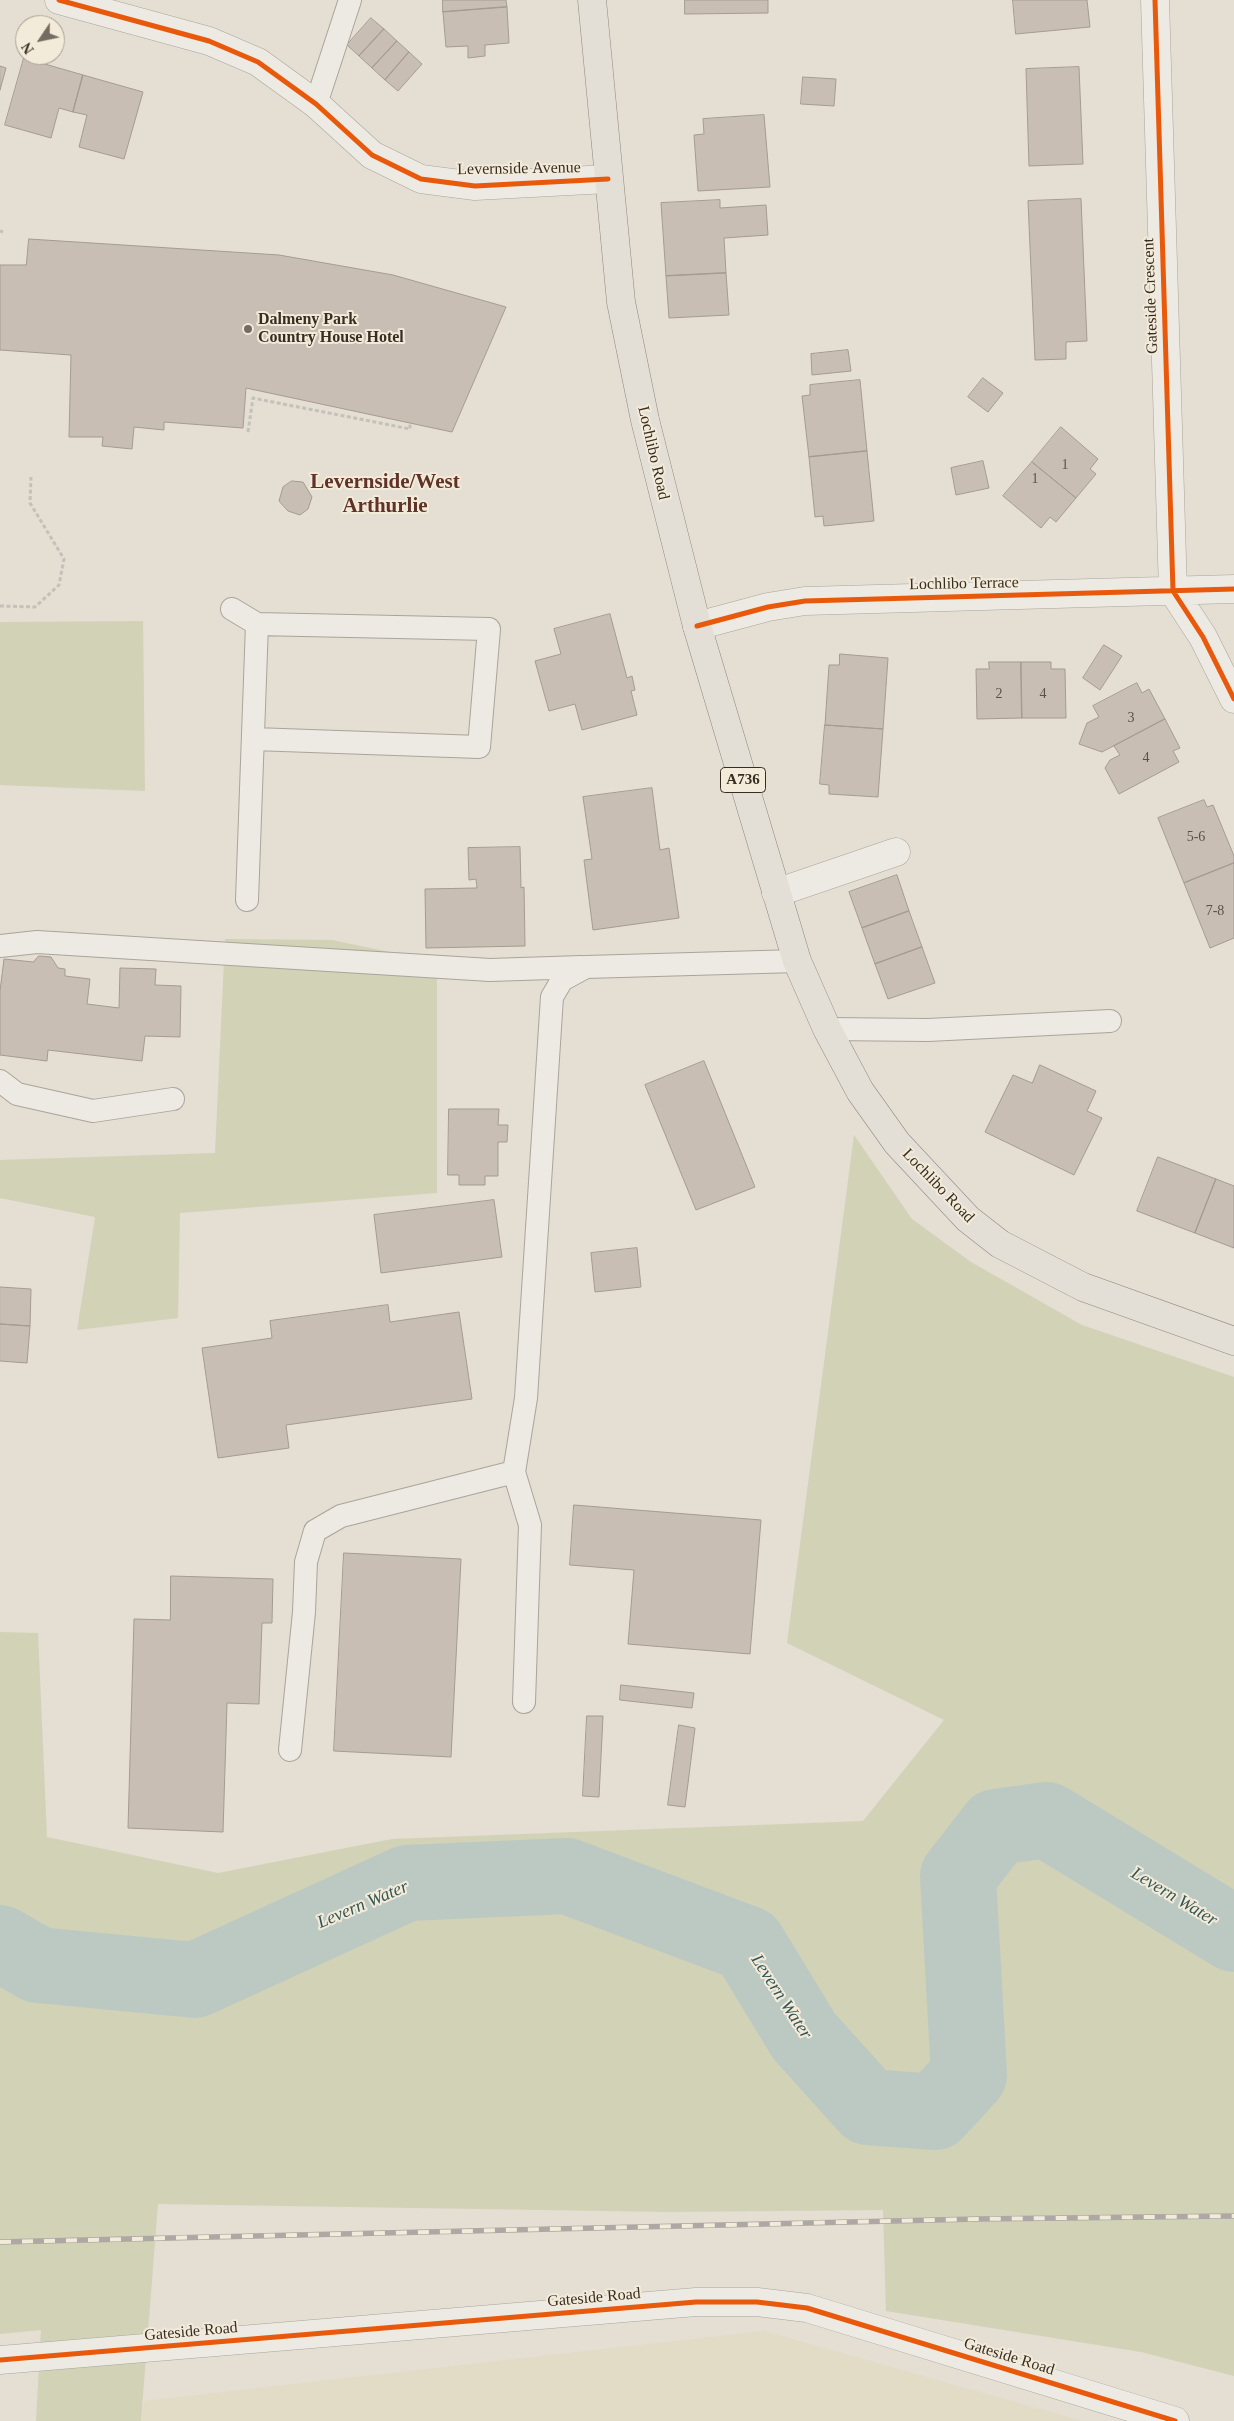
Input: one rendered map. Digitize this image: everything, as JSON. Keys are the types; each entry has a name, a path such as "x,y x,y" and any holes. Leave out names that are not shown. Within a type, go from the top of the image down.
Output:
{"main road":[{"name":"Lochlibo Road","path":"592,0 622,311 645,420 697,626 776,893 797,961 826,1029 860,1091 897,1144 968,1219 1000,1244 1083,1287 1234,1342"}],"street":[{"name":"Levernside Avenue","path":"59,0 210,41 258,62 316,104 372,155 421,179 475,186 608,179"},
{"name":"Gateside Crescent","path":"1155,0 1173,591"},
{"name":"Lochlibo Terrace","path":"697,626 768,607 805,601 1234,589"},
{"path":"1173,591 1203,637 1234,699"},
{"path":"776,893 896,852"},
{"name":"Gateside Road","path":"0,2360 696,2302 757,2302 807,2308 1175,2421"}],"lane":[{"path":"316,104 350,0"},
{"path":"232,609 257,624 490,629 479,747 254,739"},
{"path":"247,900 257,624"},
{"path":"0,946 37,942 490,970 797,961"},
{"path":"524,1702 530,1526 514,1472 526,1398 552,997 562,980 586,967"},
{"path":"826,1029 928,1030 1110,1022"},
{"path":"0,1081 17,1094 93,1111 173,1099"},
{"path":"290,1750 304,1612 306,1562 315,1531 341,1516 514,1472"}],"path":[{"path":"248,432 253,398 410,429 410,422"},
{"path":"0,606 35,607 59,585 64,559 30,502 31,477"}],"shaded area":[{"path":"764,2331 1082,2421 141,2421 144,2401"}],"green space":[{"path":"143,621 145,791 0,785 0,622"},
{"path":"225,939 332,940 437,962 437,1193 180,1213 178,1318 77,1330 95,1217 0,1198 0,1160 215,1153"},
{"path":"854,1135 912,1219 971,1262 1082,1325 1234,1377 1234,2376 1141,2352 886,2311 883,2210 670,2212 158,2204 141,2421 36,2421 41,2330 0,2334 0,1632 38,1633 47,1837 218,1873 392,1839 863,1821 944,1720 787,1643"}],"building":[{"path":"443,0 506,0 507,7 443,12"},
{"path":"685,0 768,0 768,13 685,14"},
{"path":"1013,0 1087,0 1090,27 1016,34"},
{"path":"507,7 509,43 485,45 485,56 468,58 468,46 446,47 443,12"},
{"path":"371,18 384,29 359,56 347,45"},
{"path":"384,29 397,41 372,68 359,56"},
{"path":"397,41 409,52 385,80 372,68"},
{"path":"409,52 422,64 398,91 385,80"},
{"path":"22,65 48,65 83,75 73,112 59,108 51,138 5,125"},
{"path":"0,66 6,68 0,90"},
{"path":"1079,67 1083,164 1029,166 1026,69"},
{"path":"83,75 143,92 124,159 79,147 87,115 73,112"},
{"path":"803,77 836,79 834,106 801,104"},
{"path":"764,115 770,187 698,191 694,135 704,134 703,119"},
{"path":"1081,199 1087,341 1066,342 1066,359 1035,360 1028,201"},
{"path":"720,200 720,208 766,205 768,235 724,238 726,273 666,276 661,203"},
{"name":"Dalmeny Park Country House Hotel","path":"29,239 279,255 393,275 506,307 452,432 246,388 243,428 164,422 164,430 134,427 132,449 102,446 103,437 69,437 71,355 0,350 0,265 26,265"},
{"path":"726,273 729,315 669,318 666,276"},
{"path":"848,350 851,371 812,375 811,354"},
{"path":"983,378 1003,393 988,412 968,397"},
{"path":"860,380 867,451 809,457 802,396 810,395 810,385"},
{"path":"1061,427 1098,459 1090,469 1096,474 1076,498 1032,462"},
{"path":"867,451 874,521 824,526 823,516 815,517 809,457"},
{"path":"983,461 989,488 956,495 951,468"},
{"path":"1032,462 1076,498 1056,522 1050,517 1041,528 1003,496"},
{"path":"292,481 303,482 312,497 308,509 300,515 288,511 279,501 283,487"},
{"path":"610,614 627,678 632,676 635,690 631,691 637,715 582,730 575,704 549,711 535,661 561,654 554,629"},
{"path":"1104,645 1122,656 1100,690 1083,678"},
{"path":"840,654 888,658 883,729 825,725 829,665 839,665"},
{"path":"989,662 1021,662 1022,718 977,719 976,669 989,669"},
{"path":"1021,662 1051,662 1051,669 1065,669 1066,718 1022,718"},
{"path":"1137,683 1142,693 1149,689 1165,719 1102,752 1079,744 1087,723 1099,717 1093,706"},
{"path":"1165,719 1180,748 1173,751 1179,762 1119,794 1105,768 1110,760 1120,755 1114,746"},
{"path":"825,725 883,729 878,797 829,794 829,785 820,784"},
{"path":"652,788 660,850 669,848 679,918 593,930 584,860 592,859 583,797"},
{"path":"1204,800 1207,807 1213,805 1234,856 1234,863 1184,883 1158,818"},
{"path":"520,847 521,888 524,887 525,946 426,948 425,889 477,888 476,879 469,880 468,848"},
{"path":"1234,863 1234,938 1210,948 1184,883"},
{"path":"897,875 909,911 862,928 849,892"},
{"path":"909,911 922,947 875,964 862,928"},
{"path":"922,947 935,983 888,999 875,964"},
{"path":"39,956 51,957 58,968 65,969 65,976 90,979 87,1004 119,1008 120,968 156,969 155,985 181,986 180,1037 145,1036 142,1061 48,1050 47,1061 0,1055 0,991 4,959 33,962"},
{"path":"704,1061 755,1187 696,1210 645,1085"},
{"path":"1040,1065 1096,1091 1087,1111 1102,1118 1074,1175 985,1132 1013,1075 1032,1083"},
{"path":"449,1109 499,1109 498,1125 508,1125 507,1142 498,1142 498,1176 485,1176 485,1185 459,1185 459,1175 448,1175"},
{"path":"1158,1157 1216,1179 1195,1233 1137,1211"},
{"path":"1216,1179 1234,1186 1234,1248 1195,1233"},
{"path":"494,1200 502,1257 381,1273 374,1215"},
{"path":"637,1248 641,1287 595,1292 591,1253"},
{"path":"0,1287 31,1289 30,1326 0,1324"},
{"path":"388,1305 390,1322 459,1312 472,1399 286,1425 289,1448 218,1458 202,1348 272,1338 270,1321"},
{"path":"0,1324 30,1326 27,1363 0,1361"},
{"path":"574,1505 761,1520 750,1654 628,1644 634,1570 570,1565"},
{"path":"344,1553 461,1559 451,1757 334,1751"},
{"path":"171,1576 273,1579 272,1623 262,1623 259,1704 227,1703 223,1832 128,1828 134,1619 170,1620"},
{"path":"621,1685 694,1693 692,1708 620,1700"},
{"path":"587,1716 603,1716 599,1797 583,1796"},
{"path":"679,1725 695,1728 685,1807 668,1805"}],"waterway":[{"name":"Levern Water","path":"0,1943 38,1965 195,1980 407,1883 567,1876 748,1944 804,2036 868,2107 935,2112 969,2075 958,1876 996,1827 1047,1820 1234,1934"}],"railway":[{"path":"0,2242 978,2219 1234,2216"}],"cycle path":[{"path":"59,0 209,41 258,62 316,104 372,155 421,179 475,186 608,179"},
{"path":"1155,0 1173,591 1203,637 1234,699"},
{"path":"697,626 768,607 805,601 1234,589"},
{"path":"0,2360 696,2302 757,2302 807,2308 1175,2421"}],"place":[{"name":"Dalmeny Park Country House Hotel","path":"248,329"}],"district":[{"name":"Levernside/West Arthurlie","path":"385,495"}]}
